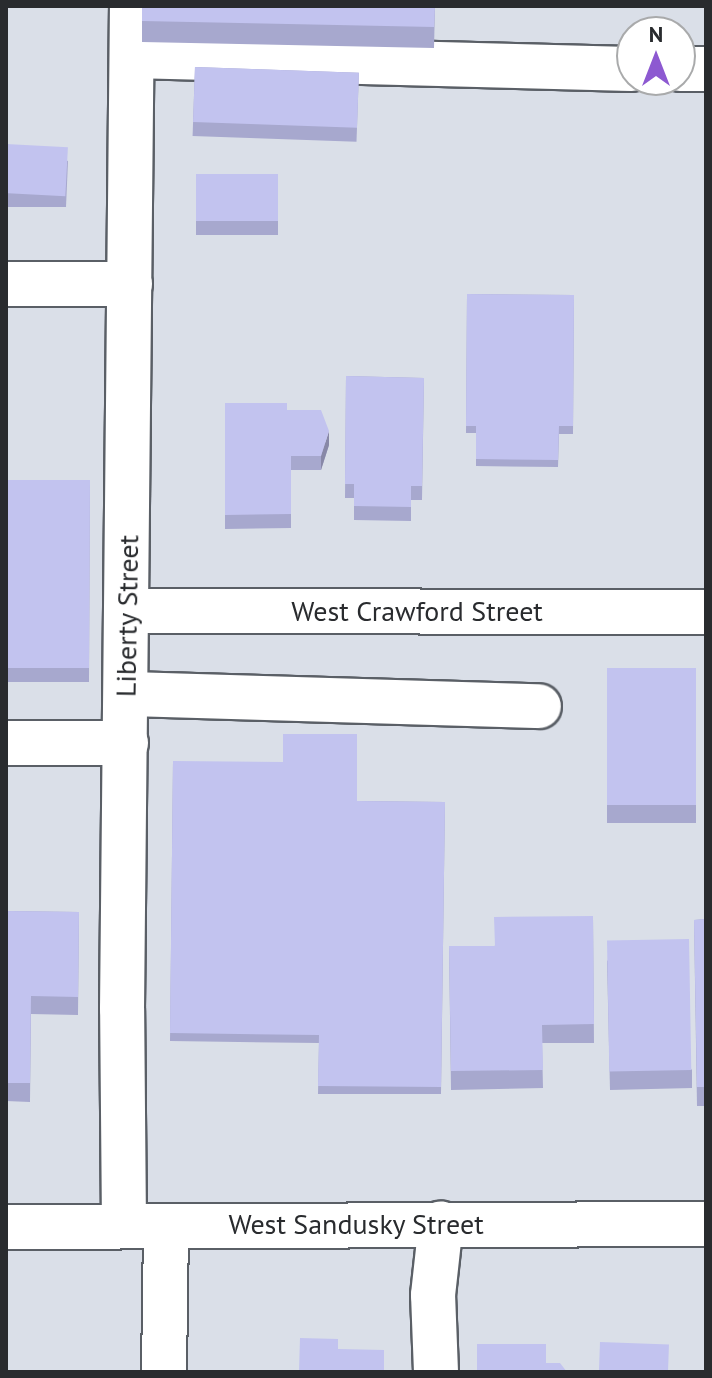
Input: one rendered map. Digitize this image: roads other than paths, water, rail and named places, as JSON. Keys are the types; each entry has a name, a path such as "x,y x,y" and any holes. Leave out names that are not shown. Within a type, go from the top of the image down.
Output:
{"street":[{"name":"Liberty Street","path":"132,6 126,743 145,1226 164,1372"},
{"path":"132,56 616,69"},
{"path":"6,284 130,284"},
{"name":"West Crawford Street","path":"128,611 706,612"},
{"path":"127,694 539,706"},
{"path":"6,743 126,743"},
{"path":"436,1372 433,1295 441,1223"},
{"name":"West Sandusky Street","path":"6,1227 706,1224"}]}
